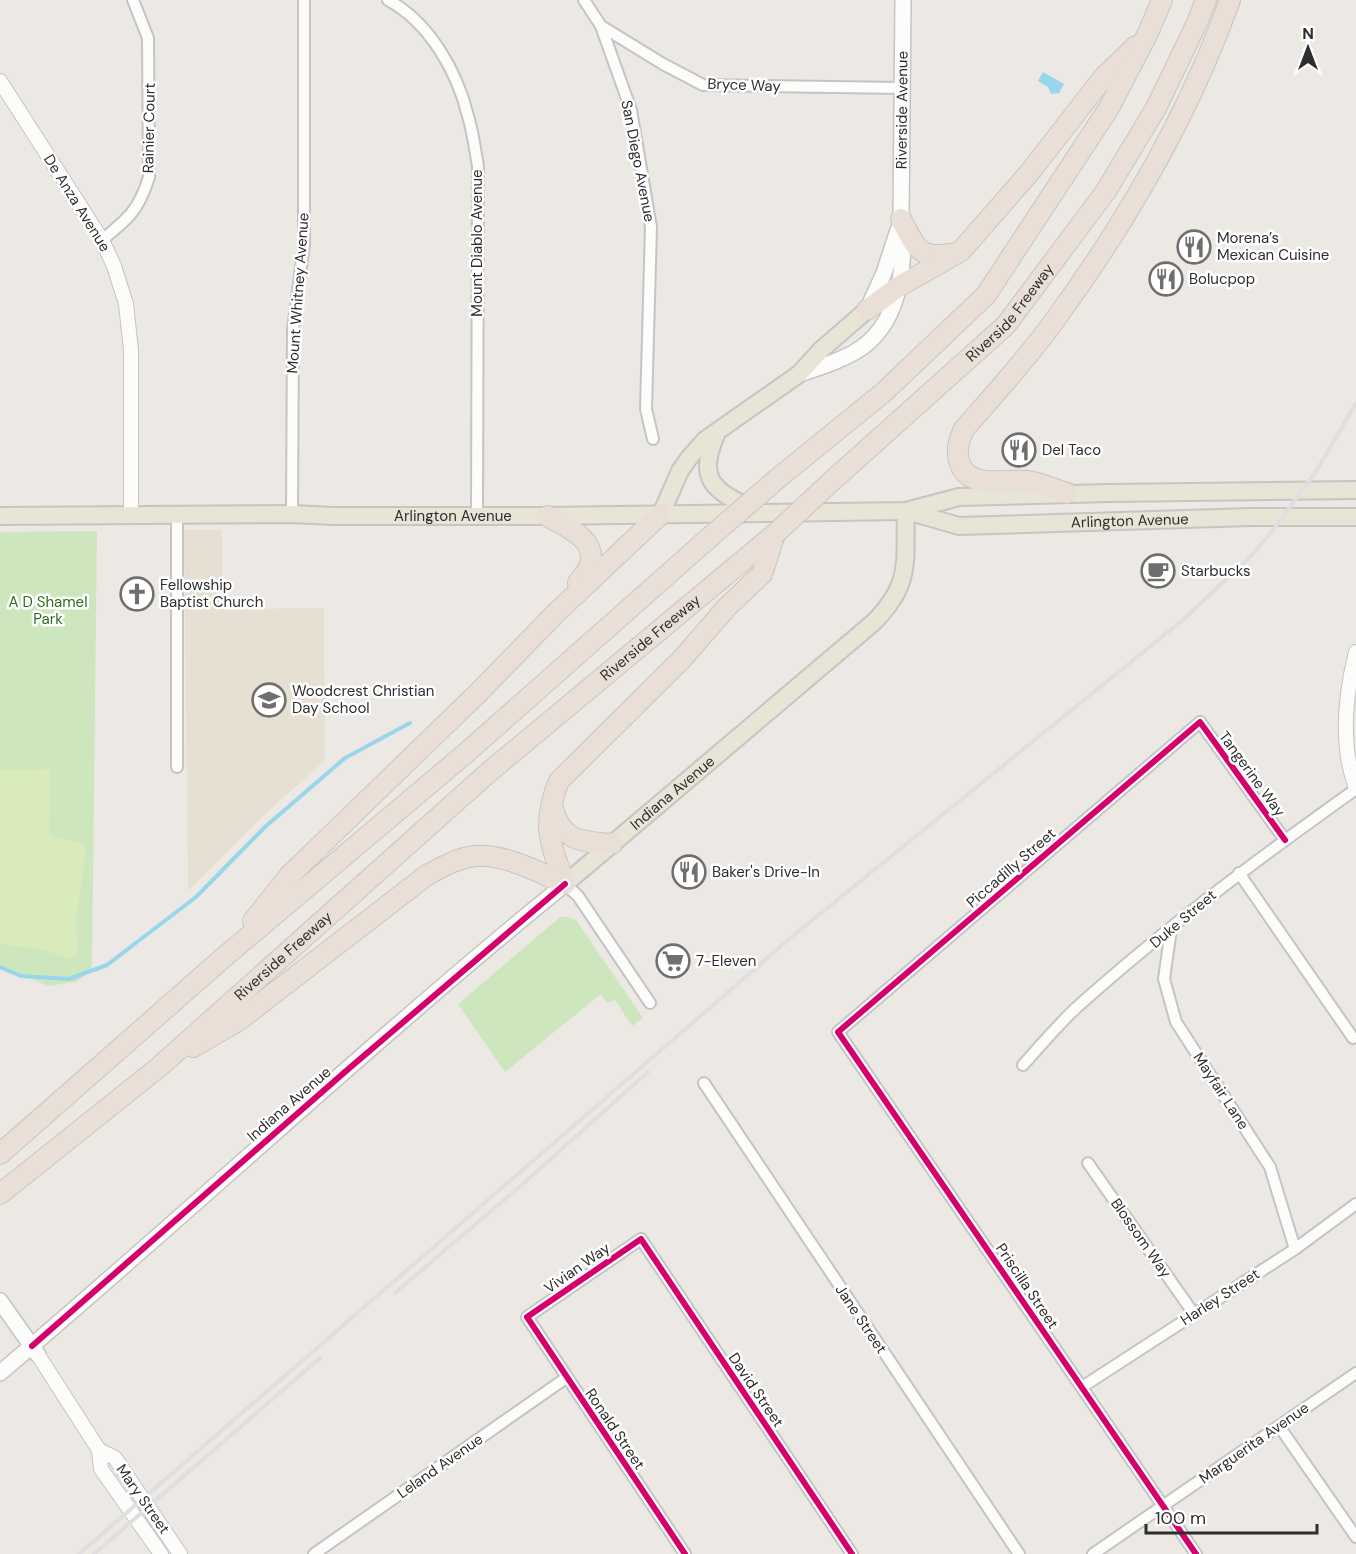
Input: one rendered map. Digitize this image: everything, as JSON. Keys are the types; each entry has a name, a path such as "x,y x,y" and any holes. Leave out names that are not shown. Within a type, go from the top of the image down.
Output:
{"highway":[{"name":"Riverside Freeway","path":"0,1154 223,958 466,753 777,479 884,392 986,295 1096,128 1148,33 1161,0"},
{"name":"Riverside Freeway","path":"0,1194 159,1067 489,772 775,534 1006,325 1106,191 1155,108 1206,0"},
{"path":"1067,493 1028,481 985,481 972,478 959,464 958,441 964,429 1052,324 1100,253 1168,141 1213,49 1230,0"},
{"path":"867,310 898,287 961,251 1023,181 1103,78 1148,33"},
{"path":"901,219 913,240 923,251 937,256 961,251"},
{"path":"223,958 289,876 477,694 557,612 661,514"},
{"path":"547,516 582,537 589,547 590,567 557,612"},
{"path":"565,884 550,845 548,825 551,800 560,781 682,658 727,607 762,574 775,534"},
{"path":"551,800 557,825 569,836 590,843 612,844"},
{"path":"159,1067 238,1021 427,875 447,864 477,856 495,858 524,866 565,884"}],"main road":[{"name":"Riverside Avenue","path":"799,374 825,366 856,351 872,339 886,321 896,300 904,243 901,219 903,0"},
{"name":"Riverside Avenue","path":"661,514 680,471 705,440 799,374 822,349 867,310 888,264 901,219"},
{"path":"717,432 708,453 707,468 712,484 727,497 759,512"},
{"name":"Arlington Avenue","path":"0,516 292,514 547,516 906,511 959,497 1067,493 1356,490"},
{"name":"Arlington Avenue","path":"906,511 959,526 1251,517 1356,517"},
{"name":"Indiana Avenue","path":"0,1373 35,1351 346,1071 874,622 890,605 902,584 906,511"},
{"path":"0,1301 35,1351"}],"street":[{"name":"Rainier Court","path":"102,240 131,216 143,197 149,177 148,38 134,0"},
{"name":"Mount Whitney Avenue","path":"292,514 293,328 304,244 304,0"},
{"name":"Mount Diablo Avenue","path":"388,0 402,8 427,34 454,72 468,116 476,156 477,516"},
{"name":"San Diego Avenue","path":"584,0 601,27 631,110 651,227 646,409 653,439"},
{"name":"Bryce Way","path":"601,27 703,85 903,88"},
{"name":"De Anza Avenue","path":"0,81 102,240 114,266 126,304 131,350 131,514"},
{"path":"177,514 177,767"},
{"path":"1356,652 1349,680 1345,743 1348,767 1356,789"},
{"name":"Tangerine Way","path":"1200,722 1285,840"},
{"name":"Piccadilly Street","path":"838,1032 1200,722"},
{"name":"Duke Street","path":"1023,1065 1075,1009 1171,929 1239,873 1356,789"},
{"path":"1239,873 1353,1038"},
{"path":"565,884 578,896 650,1003"},
{"name":"Mayfair Lane","path":"1171,929 1164,979 1176,1022 1270,1167 1295,1249"},
{"name":"Priscilla Street","path":"838,1032 1196,1554"},
{"name":"Jane Street","path":"704,1083 1018,1554"},
{"name":"Blossom Way","path":"1088,1163 1194,1314"},
{"name":"Harley Street","path":"1082,1387 1295,1249 1356,1204"},
{"name":"Vivian Way","path":"527,1317 640,1239"},
{"name":"David Street","path":"640,1239 852,1554"},
{"name":"Ronald Street","path":"527,1317 685,1554"},
{"name":"Mary Street","path":"35,1351 99,1450 101,1469 161,1554"},
{"name":"Marguerita Avenue","path":"1093,1554 1356,1373"},
{"name":"Leland Avenue","path":"314,1554 566,1378"},
{"path":"1279,1426 1356,1537"},
{"name":"Mary Street","path":"99,1450 115,1458 180,1554"}],"shaded area":[{"path":"184,530 222,530 222,609 324,608 325,760 264,815 188,891"}],"green space":[{"name":"A D Shamel Park","path":"97,531 92,970 76,982 48,986 0,965 0,532"},
{"path":"50,769 49,834 85,845 76,918 77,951 75,957 67,958 44,950 0,944 0,770"},
{"path":"560,917 576,920 643,1018 632,1026 615,1000 607,1003 601,994 505,1072 458,1004"}],"water":[{"path":"1043,72 1064,84 1059,93 1051,94 1048,87 1038,81"}],"waterway":[{"path":"0,967 21,976 69,979 107,965 196,897 265,827 345,758 410,723"}],"railway":[{"path":"79,1554 794,935 1184,619 1252,555 1273,530 1317,470 1356,403"},
{"path":"395,1293 525,1182 648,1072"},
{"path":"94,1554 320,1358"}],"cycle path":[{"path":"1196,1554 838,1032 1200,722 1285,840"},
{"path":"32,1346 346,1071 565,884"},
{"path":"685,1554 527,1317 641,1239 852,1554"}],"place":[{"name":"Morena’s Mexican Cuisine","path":"1194,247"},
{"name":"Bolucpop","path":"1166,279"},
{"name":"Del Taco","path":"1019,450"},
{"name":"Starbucks","path":"1158,571"},
{"name":"Fellowship Baptist Church","path":"137,594"},
{"name":"Woodcrest Christian Day School","path":"269,700"},
{"name":"Baker's Drive-In","path":"689,872"},
{"name":"7-Eleven","path":"673,961"}]}
